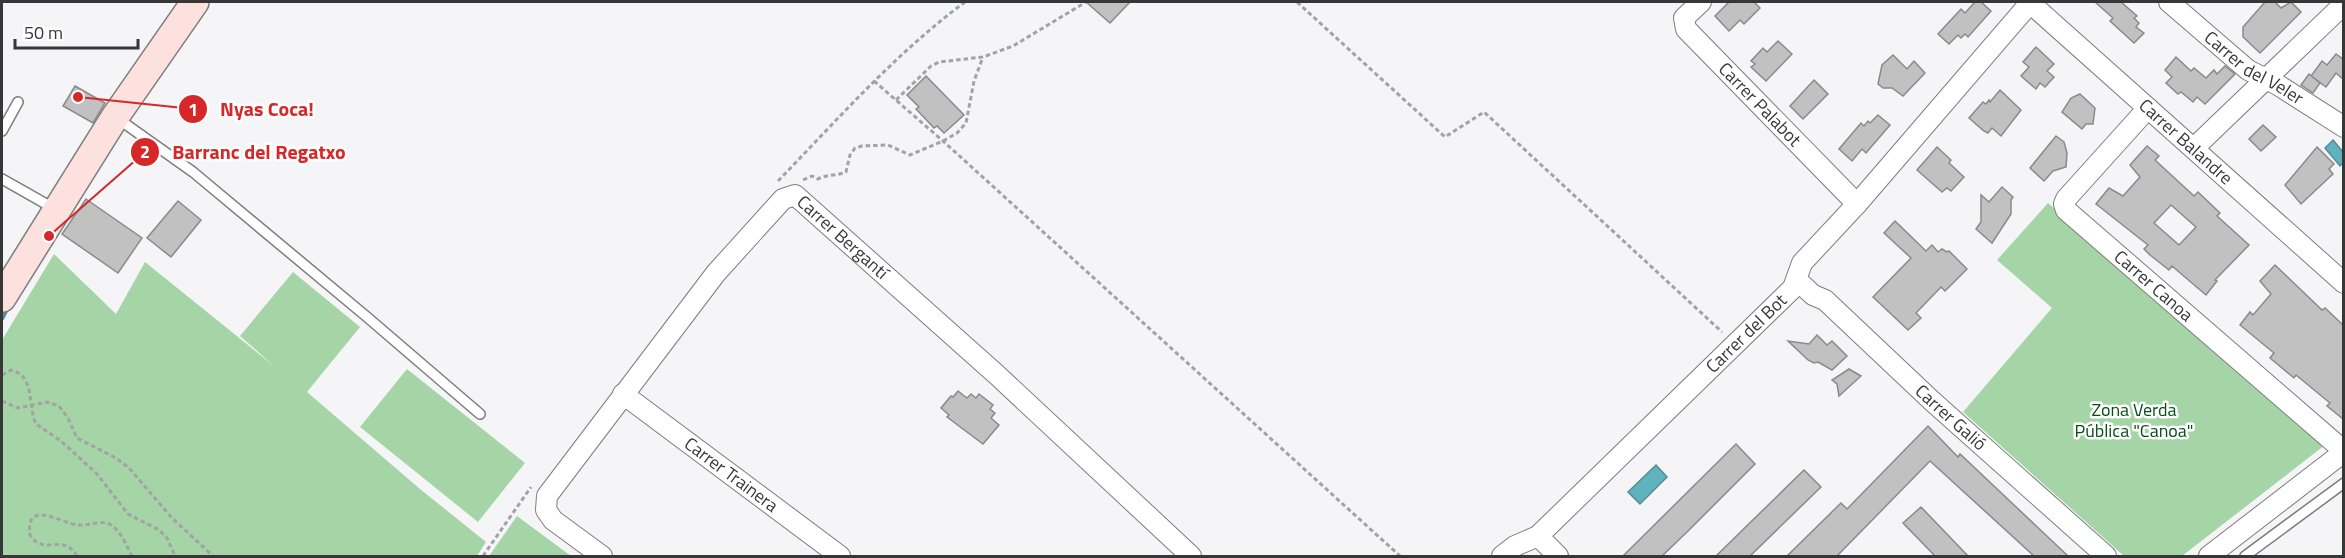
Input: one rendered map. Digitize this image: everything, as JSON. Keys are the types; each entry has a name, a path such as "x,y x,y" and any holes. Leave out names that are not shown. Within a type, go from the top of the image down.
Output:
{"main road":[{"path":"2,298 55,209 125,123 195,2"}],"street":[{"name":"Carrer Palabot","path":"1701,2 1684,18 1686,29 1857,204"},
{"name":"Carrer del Bot","path":"1502,556 1515,546 1538,536 1793,288 1802,263 1857,204 2030,2"},
{"name":"Carrer Balandre","path":"2030,2 2343,283"},
{"name":"Carrer del Veler","path":"2169,2 2248,70 2343,127"},
{"path":"2194,148 2343,4"},
{"name":"Carrer Canoa","path":"2148,108 2066,199 2064,204 2066,210 2343,452 2209,556"},
{"name":"Carrer Bergantí","path":"602,556 553,520 546,510 547,496 716,273 783,198 795,195 997,375 1191,556"},
{"name":"Carrer Galió","path":"1797,280 1813,295 1825,300 1932,401 2106,556"},
{"name":"Carrer Trainera","path":"623,394 840,556"},
{"path":"1538,536 1558,556"}],"lane":[{"path":"2,131 18,102"},
{"path":"125,123 202,180 480,414"},
{"path":"2,179 55,209"},
{"path":"2245,556 2343,483"}],"path":[{"path":"896,100 939,62 983,57 1030,38 1052,21 1086,2"},
{"path":"1297,2 1445,137 1484,112 1654,266 1734,343"},
{"path":"795,195 804,179 812,176 818,179 825,175 839,175 846,172 849,169 848,159 855,148 867,145 888,145 910,155 957,133 966,123 983,57"},
{"path":"873,81 943,141 1400,556"},
{"path":"2,375 11,370 21,373 26,379 36,424 62,441 98,474 128,514 167,538 175,556"},
{"path":"2,401 18,408 47,402 58,406 68,418 77,438 116,458 129,468 172,518 213,556"},
{"path":"77,556 69,546 62,544 40,546 34,542 30,535 31,521 45,514 70,524 103,522 118,531 132,556"}],"green space":[{"name":"Zona Verda Pública \"Canoa\"","path":"2048,203 2325,445 2182,556 2124,556 1963,412 2052,308 1997,260"},
{"path":"54,254 116,314 145,262 274,366 240,336 293,272 360,327 307,392 486,542 477,556 2,556 2,340"},
{"path":"407,369 525,463 478,522 360,427"},
{"path":"517,516 571,556 489,556"}],"water":[{"path":"2333,140 2343,152 2343,163 2340,166 2325,148"},
{"path":"1656,465 1667,477 1640,504 1628,492"}],"building":[{"path":"1086,2 1130,2 1110,23"},
{"path":"1729,2 1754,2 1760,8 1744,24 1740,20 1729,31 1715,16"},
{"path":"1975,2 1981,2 1991,11 1968,37 1965,34 1961,38 1958,35 1949,44 1938,34 1961,9 1965,13"},
{"path":"2095,2 2121,2 2137,16 2134,18 2139,23 2136,27 2144,33 2134,43 2110,21 2113,18"},
{"path":"2265,2 2275,2 2281,8 2291,2 2301,12 2260,53 2243,37 2243,27"},
{"path":"1778,41 1792,54 1766,81 1751,67 1755,64 1751,61 1763,48 1767,52"},
{"path":"2036,47 2054,64 2047,71 2054,77 2045,87 2040,83 2036,89 2021,76 2029,67 2023,62"},
{"path":"2336,54 2343,59 2343,79 2336,73 2326,87 2311,76 2322,61 2327,65"},
{"path":"1893,55 1907,69 1914,61 1925,73 1903,96 1892,88 1883,88 1878,84 1882,65"},
{"path":"2176,57 2191,71 2194,68 2206,78 2214,70 2217,74 2225,66 2235,74 2205,104 2197,97 2193,102 2181,92 2178,94 2166,83 2172,77 2165,70"},
{"path":"2309,74 2320,83 2313,93 2301,85"},
{"path":"926,76 964,115 944,133 937,126 934,128 916,109 919,107 907,95"},
{"path":"1814,80 1828,94 1803,119 1790,106"},
{"path":"75,86 105,103 93,123 63,106"},
{"path":"2000,90 2021,110 2001,136 1992,128 1988,133 1984,131 1969,118 1983,102 1986,104 1989,100 1990,102"},
{"path":"2080,94 2095,108 2093,124 2086,124 2082,129 2062,112 2071,98"},
{"path":"1878,115 1890,125 1866,153 1862,149 1852,161 1839,149 1861,123 1864,126"},
{"path":"2263,125 2276,137 2261,151 2249,139"},
{"path":"2056,136 2064,142 2067,153 2066,167 2053,171 2044,181 2030,168"},
{"path":"2147,146 2159,156 2155,160 2194,196 2198,192 2220,213 2217,216 2249,245 2215,280 2217,281 2206,295 2172,266 2169,270 2150,255 2144,249 2148,245 2096,204 2109,188 2123,196 2140,177 2130,165","holes":["2171,205 2196,227 2179,245 2154,223"]},
{"path":"1937,147 1964,177 1951,191 1947,188 1942,192 1917,170"},
{"path":"2317,147 2334,164 2329,169 2333,174 2301,204 2285,185"},
{"path":"2002,187 2013,197 2011,214 1992,243 1976,229 1981,222 1981,195 1989,202"},
{"path":"86,199 142,238 118,273 62,234"},
{"path":"178,201 201,220 171,257 147,238"},
{"path":"1895,221 1926,251 1932,245 1938,252 1942,249 1949,251 1967,269 1945,291 1941,287 1916,313 1921,318 1908,330 1873,297 1911,258 1884,233"},
{"path":"2275,265 2322,310 2325,308 2343,325 2343,419 2327,406 2330,403 2296,375 2294,378 2270,358 2274,353 2240,325 2250,312 2253,315 2271,294 2260,281"},
{"path":"1817,335 1827,345 1832,341 1847,356 1832,370 1818,362 1808,360 1788,341 1809,344"},
{"path":"1849,369 1861,376 1839,396 1837,384 1832,380"},
{"path":"958,391 967,398 971,394 976,398 979,394 993,405 990,409 995,413 991,418 999,425 983,444 947,417 949,415 941,408"},
{"path":"1928,426 1958,457 1960,454 2068,556 2034,556 1930,461 1837,556 1787,556 1841,503 1847,509"},
{"path":"1736,444 1755,464 1686,533 1662,556 1623,556"},
{"path":"1804,470 1821,487 1750,556 1716,556"},
{"path":"1921,507 1968,556 1935,556 1903,523"}],"waterway":[{"path":"2,318 8,306"}],"place":[{"name":"Nyas Coca!","path":"78,97"},
{"name":"Barranc del Regatxo","path":"49,236"}]}
